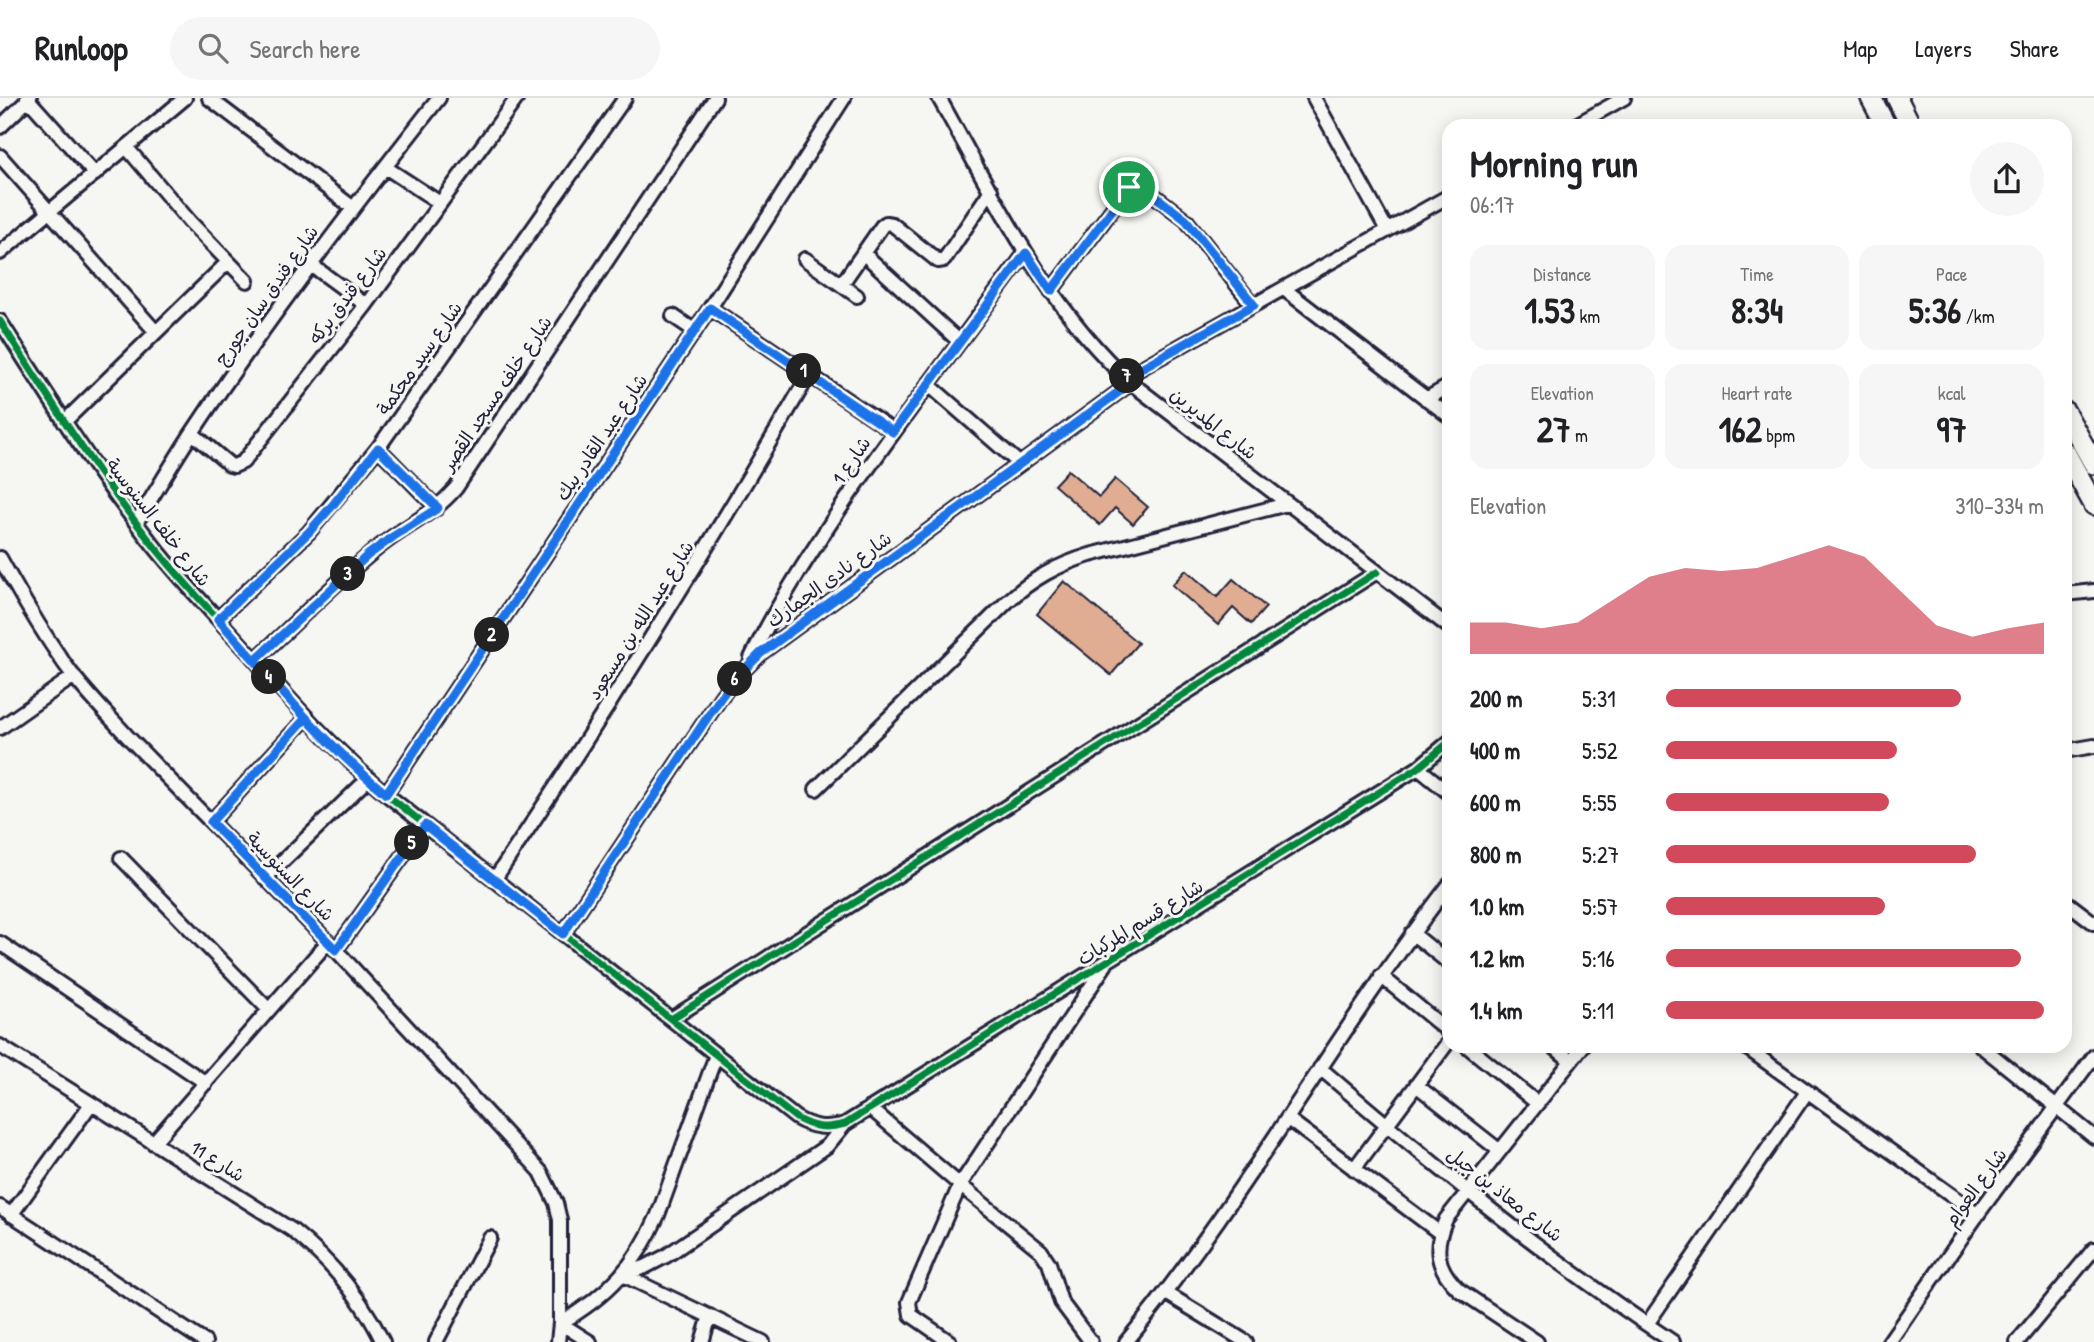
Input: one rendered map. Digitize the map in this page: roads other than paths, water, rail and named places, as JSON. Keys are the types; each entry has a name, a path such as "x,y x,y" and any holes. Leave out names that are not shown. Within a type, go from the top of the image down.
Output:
{"street":[{"path":"0,253 185,98"},
{"path":"209,98 352,207"},
{"name":"شارع فندق سان جورج","path":"136,523 192,433 310,264 439,98"},
{"name":"شارع فندق بركه","path":"192,433 230,465 239,465 366,305 517,98"},
{"name":"شارع سيد محكمة","path":"218,619 309,532 378,448 625,98"},
{"name":"شارع خلف مسجد القصر","path":"255,660 368,555 438,508 456,488 715,98"},
{"name":"شارع عبد القادر بيك","path":"386,794 695,331 844,98"},
{"name":"شارع المديرين","path":"939,98 1026,253 1051,291 1077,326 1128,380 1442,622"},
{"path":"1314,98 1387,230"},
{"path":"1586,119 1624,98"},
{"path":"1871,98 1882,119"},
{"path":"1897,98 1907,119"},
{"path":"0,127 29,99 95,174"},
{"path":"127,148 190,222 247,281"},
{"path":"0,156 156,332"},
{"path":"385,167 440,203"},
{"path":"1051,291 1129,187 1135,184 1142,186 1186,220 1254,305"},
{"path":"841,285 882,226 889,223 938,261 944,260 991,190"},
{"name":"شارع نادى الجمارك","path":"563,934 721,697 761,653 1020,464 1128,380 1254,305 1442,200"},
{"path":"863,253 960,342"},
{"name":"شارع 1","path":"748,665 800,568 893,432 1026,253"},
{"path":"805,259 856,296"},
{"path":"64,422 228,262"},
{"path":"310,264 366,305"},
{"path":"1284,289 1442,411"},
{"path":"710,308 893,432"},
{"path":"673,316 695,331"},
{"name":"شارع خلف السنوسية","path":"0,321 64,422 163,558 306,718 368,779 796,1118 820,1128 845,1124"},
{"name":"شارع عبد الله بن مسعود","path":"494,880 662,622 809,375"},
{"path":"928,384 1020,464"},
{"path":"1426,399 1442,390"},
{"path":"2072,425 2094,464"},
{"path":"378,448 438,508"},
{"path":"2072,465 2094,505"},
{"path":"816,789 1007,602 1044,572 1090,555 1287,505"},
{"name":"شارع السنوسية","path":"0,558 22,599 74,676 127,736 332,946 541,1172 556,1203 560,1220 558,1342"},
{"path":"671,1019 1377,572"},
{"path":"2072,593 2094,591"},
{"path":"0,728 74,676"},
{"path":"211,822 306,718"},
{"path":"2072,750 2094,746"},
{"name":"شارع قسم المركبات","path":"623,1275 655,1262 700,1233 827,1146 845,1124 1418,768 1442,748"},
{"path":"1418,768 1442,787"},
{"path":"265,878 368,779"},
{"path":"153,1143 269,1010 332,946 425,825"},
{"path":"121,858 269,1010"},
{"path":"1126,1342 1166,1293 1288,1119 1381,976 1442,895"},
{"path":"2072,906 2094,923"},
{"path":"1412,933 1442,957"},
{"path":"0,943 206,1083"},
{"path":"950,1342 911,1315 909,1302 960,1185 1108,961"},
{"path":"1381,976 1442,1026"},
{"name":"شارع 11","path":"0,1045 273,1217 310,1244 328,1260 357,1296 383,1342"},
{"path":"1354,1169 1442,1050"},
{"path":"1476,1053 1537,1103"},
{"path":"1561,1053 1571,1061"},
{"path":"1536,1342 1450,1281 1443,1270 1438,1246 1446,1219 1577,1053"},
{"path":"1754,1053 1978,1214"},
{"path":"1990,1053 2094,1137"},
{"path":"590,1342 560,1323 603,1295 637,1256 658,1215 716,1055"},
{"name":"شارع العوام","path":"1889,1342 1978,1214 2094,1056"},
{"name":"شارع معاذ بن جبل","path":"1320,1068 1468,1191 1673,1342"},
{"path":"1416,1085 1500,1151"},
{"path":"1647,1324 1807,1092"},
{"path":"11,1215 91,1104"},
{"path":"870,1108 1041,1251 1049,1263 1061,1303 1091,1342"},
{"path":"1288,1119 1440,1233"},
{"path":"0,1207 205,1342"},
{"path":"436,1342 490,1238"},
{"path":"2017,1342 2094,1249"},
{"path":"623,1275 763,1342"},
{"path":"1166,1293 1246,1342"},
{"path":"702,1342 710,1316"}]}
